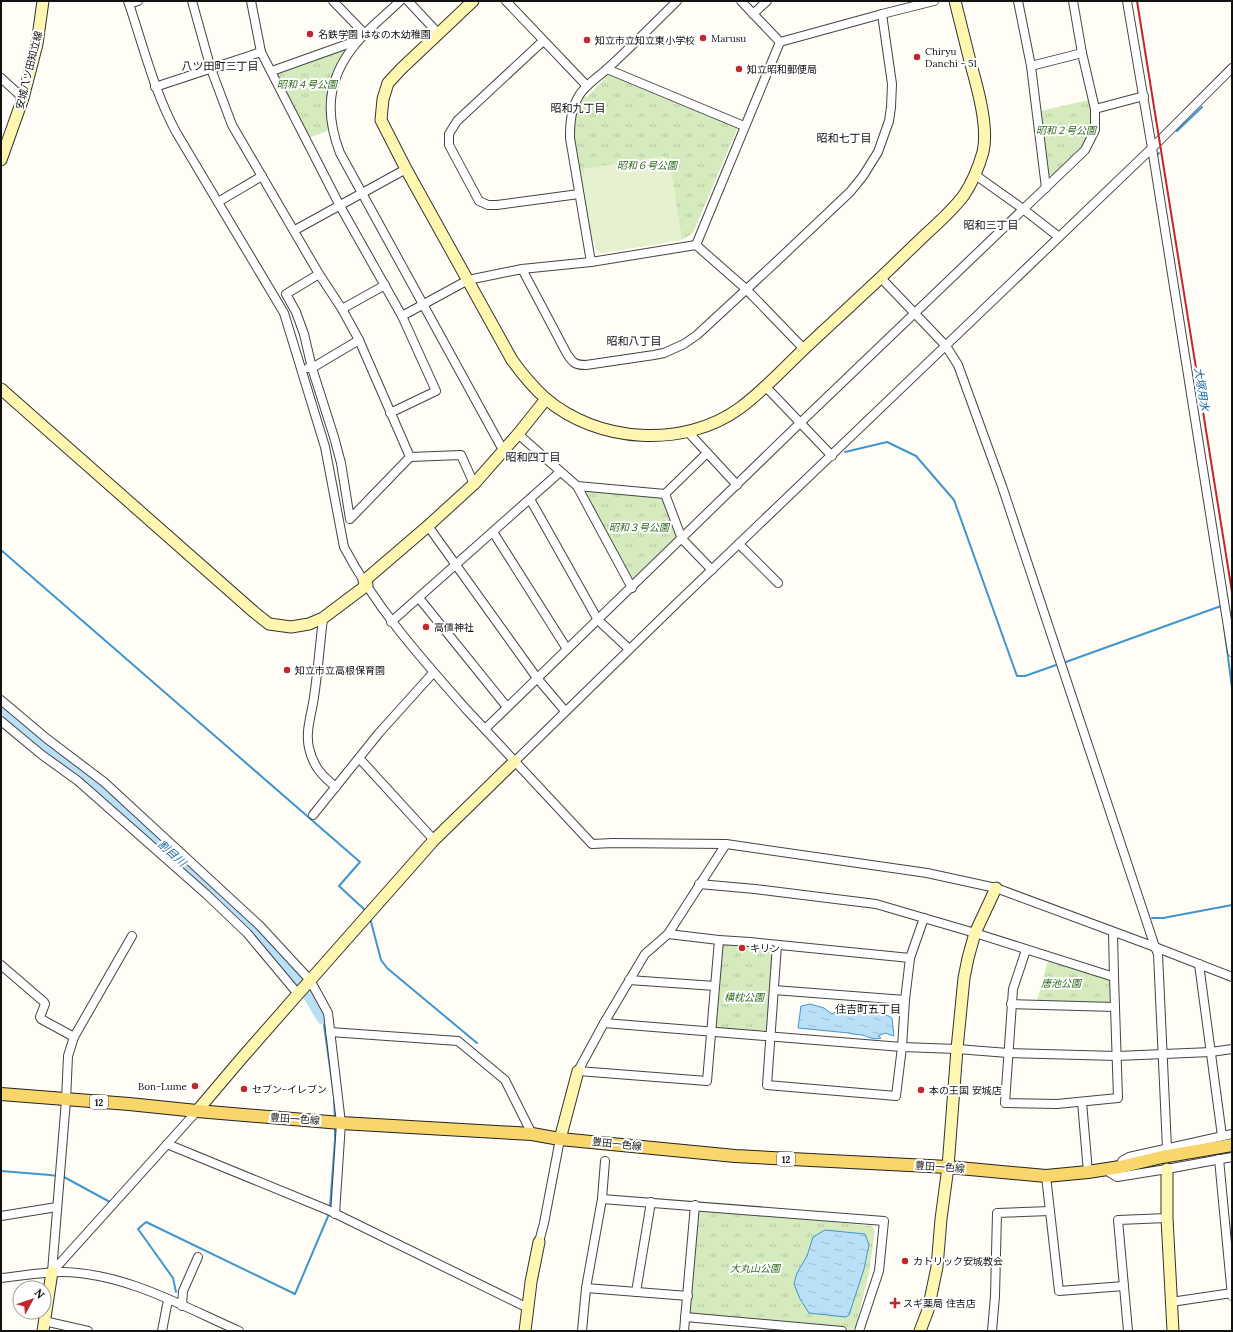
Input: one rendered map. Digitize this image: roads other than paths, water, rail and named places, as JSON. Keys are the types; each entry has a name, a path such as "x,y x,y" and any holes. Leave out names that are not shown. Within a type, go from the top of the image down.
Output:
{"main road":[{"name":"豊田一色線","path":"1,1094 337,1122 532,1134 560,1139 735,1156 948,1167 1046,1176 1120,1167 1162,1157 1232,1145"}],"street":[{"name":"安城八ツ田知立線","path":"1,160 23,98 37,44 43,1"},
{"path":"138,1 129,2 166,114 284,313 325,446 344,547 391,622 433,673 592,844 612,842 726,844 927,873 996,888 1232,977"},
{"path":"192,1 211,69 232,125 359,340 410,457"},
{"path":"251,1 261,52 340,206 402,316 436,391 390,413"},
{"path":"333,1 362,37"},
{"path":"400,1 354,46 338,72 332,90 330,120 334,138 340,153 503,450"},
{"path":"408,1 438,33"},
{"path":"473,1 401,69 388,84 382,99 381,120 406,169 512,360 529,382 546,399 573,417 600,428 626,434 648,436 688,432 716,421 738,409 766,387 804,349 881,278 952,209 965,193 983,151 984,126 978,91 955,1"},
{"path":"506,1 586,86"},
{"path":"591,262 570,138 570,121 574,104 586,86 607,69 677,1"},
{"path":"741,1 780,42"},
{"path":"753,14 767,1"},
{"path":"780,42 934,1"},
{"path":"1018,1 1031,66 1046,188"},
{"path":"485,729 1085,150 1095,130 1095,109 1082,53 1073,1"},
{"path":"1127,1 1144,96 1232,652"},
{"path":"522,269 573,363 580,365 620,361 664,353 684,344 697,335 850,192 863,176 878,152 889,121 892,84 882,14"},
{"path":"272,71 362,37"},
{"path":"543,41 457,121 449,134 449,145 479,201 483,203 497,205 579,194"},
{"path":"696,245 780,42"},
{"path":"156,87 261,52"},
{"path":"1031,66 1082,53"},
{"path":"52,1272 197,1111 434,840 565,710 1152,148 1232,68"},
{"path":"607,69 744,126"},
{"path":"1,78 23,98"},
{"path":"1095,109 1144,96"},
{"path":"294,230 406,169"},
{"path":"974,174 1059,237"},
{"path":"218,202 262,176"},
{"path":"696,245 746,289 804,349"},
{"path":"402,316 468,280 522,269 591,262 696,245"},
{"path":"319,274 286,294 296,312 304,334 312,368 340,463 350,519 410,457 461,455 474,484"},
{"path":"881,278 946,346 958,365 1002,486 1158,954 1167,1148"},
{"path":"342,309 385,285"},
{"path":"302,372 312,368 359,340"},
{"path":"766,387 832,456"},
{"path":"1,389 254,612 269,624 291,627 309,624 323,618 366,583 474,484 518,434 546,399"},
{"path":"688,432 737,485"},
{"path":"518,434 577,486 632,588"},
{"path":"577,486 665,494 707,453"},
{"path":"391,622 560,472"},
{"path":"665,494 682,539 712,570"},
{"path":"530,499 598,620 629,649"},
{"path":"428,526 537,678 565,710"},
{"path":"492,532 568,649"},
{"path":"739,544 778,583"},
{"path":"419,598 507,707"},
{"path":"323,618 314,696 308,730 308,746 322,776 336,787"},
{"path":"313,815 379,733 433,673"},
{"path":"1,700 46,738 104,782 260,926 310,980 328,1013 330,1032 337,1122 332,1212"},
{"path":"1,721 42,755 78,781 206,894 247,933 300,992"},
{"path":"359,758 434,840"},
{"path":"525,1331 531,1282 539,1242 560,1139 578,1071 644,954 668,934 726,844"},
{"path":"699,884 756,889 876,904 975,933 1114,977"},
{"path":"920,1331 928,1310 937,1267 941,1219 948,1167 964,978 975,933 996,888"},
{"path":"777,945 767,1086 896,1096 910,958 924,918"},
{"path":"1026,950 1013,990 1005,1103 1057,1104 1118,1098 1113,932"},
{"path":"668,934 910,958"},
{"path":"88,1331 44,1326 52,1272 66,1100 68,1056 74,1037 132,936"},
{"path":"578,1071 707,1081 719,940"},
{"path":"1199,964 1222,1136"},
{"path":"1,965 44,1002 45,1004 40,1017 41,1019 74,1037"},
{"path":"629,980 715,986"},
{"path":"774,990 905,1000"},
{"path":"1012,1004 1115,1007"},
{"path":"604,1023 902,1047 1008,1053 1117,1056 1211,1052 1232,1049"},
{"path":"330,1032 458,1041 505,1080 532,1134"},
{"path":"1082,1102 1088,1172"},
{"path":"1120,1167 1122,1161 1128,1157 1232,1134"},
{"path":"167,1144 332,1212 528,1308"},
{"path":"1107,1168 1109,1172 1117,1176 1167,1169 1232,1157"},
{"path":"1171,1302 1232,1294 1219,1160"},
{"path":"582,1331 586,1288 602,1199 605,1161"},
{"path":"1167,1169 1167,1218 1173,1331"},
{"path":"1046,1176 1059,1291 1124,1286"},
{"path":"602,1199 884,1221 879,1271 859,1331"},
{"path":"636,1292 651,1202"},
{"path":"684,1331 695,1206"},
{"path":"1,1216 57,1208"},
{"path":"992,1331 995,1296 997,1213 1050,1211"},
{"path":"1127,1331 1118,1220 1167,1218"},
{"path":"182,1306 183,1291 198,1257"},
{"path":"1,1278 62,1272 119,1280 144,1289 239,1331"},
{"path":"586,1288 688,1296"},
{"path":"162,1331 168,1300"},
{"path":"685,1317 745,1327 842,1331"}],"water":[{"path":"810,1004 824,1008 832,1014 839,1010 858,1010 871,1011 885,1015 892,1018 894,1036 885,1033 878,1036 881,1038 876,1039 849,1033 798,1028 801,1006"},
{"path":"825,1230 865,1234 869,1245 864,1269 849,1315 846,1317 809,1313 800,1299 794,1284 797,1273 807,1256 813,1237"}],"waterway":[{"name":"大塚用水","path":"1177,131 1202,107"},
{"name":"大塚用水","path":"1156,157 1159,153"},
{"path":"845,452 887,442 916,456 954,500 1017,676 1025,676 1059,664"},
{"path":"1,550 360,862 339,886 366,911"},
{"path":"1063,663 1221,606 1221,608"},
{"path":"1224,626 1232,688"},
{"name":"割目川","path":"1,709 60,760 84,775 108,795 252,926 308,993 323,1018"},
{"path":"1152,918 1163,918 1232,905"},
{"path":"370,918 381,960 387,968 477,1043"},
{"path":"323,1018 334,1096"},
{"path":"334,1100 335,1118"},
{"path":"330,1207 335,1126"},
{"path":"1,1171 57,1176"},
{"path":"64,1177 110,1202"},
{"path":"176,1292 173,1278 138,1229 146,1222 295,1294 329,1214"}],"railway":[{"path":"1137,1 1232,592"}],"place":[{"name":"名鉄学園 はなの木幼稚園","path":"310,34"},
{"name":"Marusu","path":"703,38"},
{"name":"知立市立知立東小学校","path":"587,40"},
{"name":"Chiryu Danchi - 51","path":"917,57"},
{"name":"知立昭和郵便局","path":"739,69"},
{"name":"高値神社","path":"426,627"},
{"name":"知立市立高根保育園","path":"287,670"},
{"name":"キリン","path":"742,948"},
{"name":"Bon-Lume","path":"195,1086"},
{"name":"セブン-イレブン","path":"244,1089"},
{"name":"本の王国 安城店","path":"921,1090"},
{"name":"カトリック安城教会","path":"905,1261"},
{"name":"スギ薬局 住吉店","path":"895,1303"}],"district":[{"name":"八ツ田町三丁目","path":"220,66"},
{"name":"昭和九丁目","path":"578,108"},
{"name":"昭和七丁目","path":"844,138"},
{"name":"昭和三丁目","path":"991,225"},
{"name":"昭和八丁目","path":"634,341"},
{"name":"昭和四丁目","path":"533,457"},
{"name":"住吉町五丁目","path":"868,1009"}],"park label":[{"name":"昭和４号公園","path":"307,84"},
{"name":"昭和２号公園","path":"1066,130"},
{"name":"昭和６号公園","path":"647,165"},
{"name":"昭和３号公園","path":"639,527"},
{"name":"唐池公園","path":"1061,983"},
{"name":"横枕公園","path":"744,997"},
{"name":"大丸山公園","path":"755,1268"}]}
